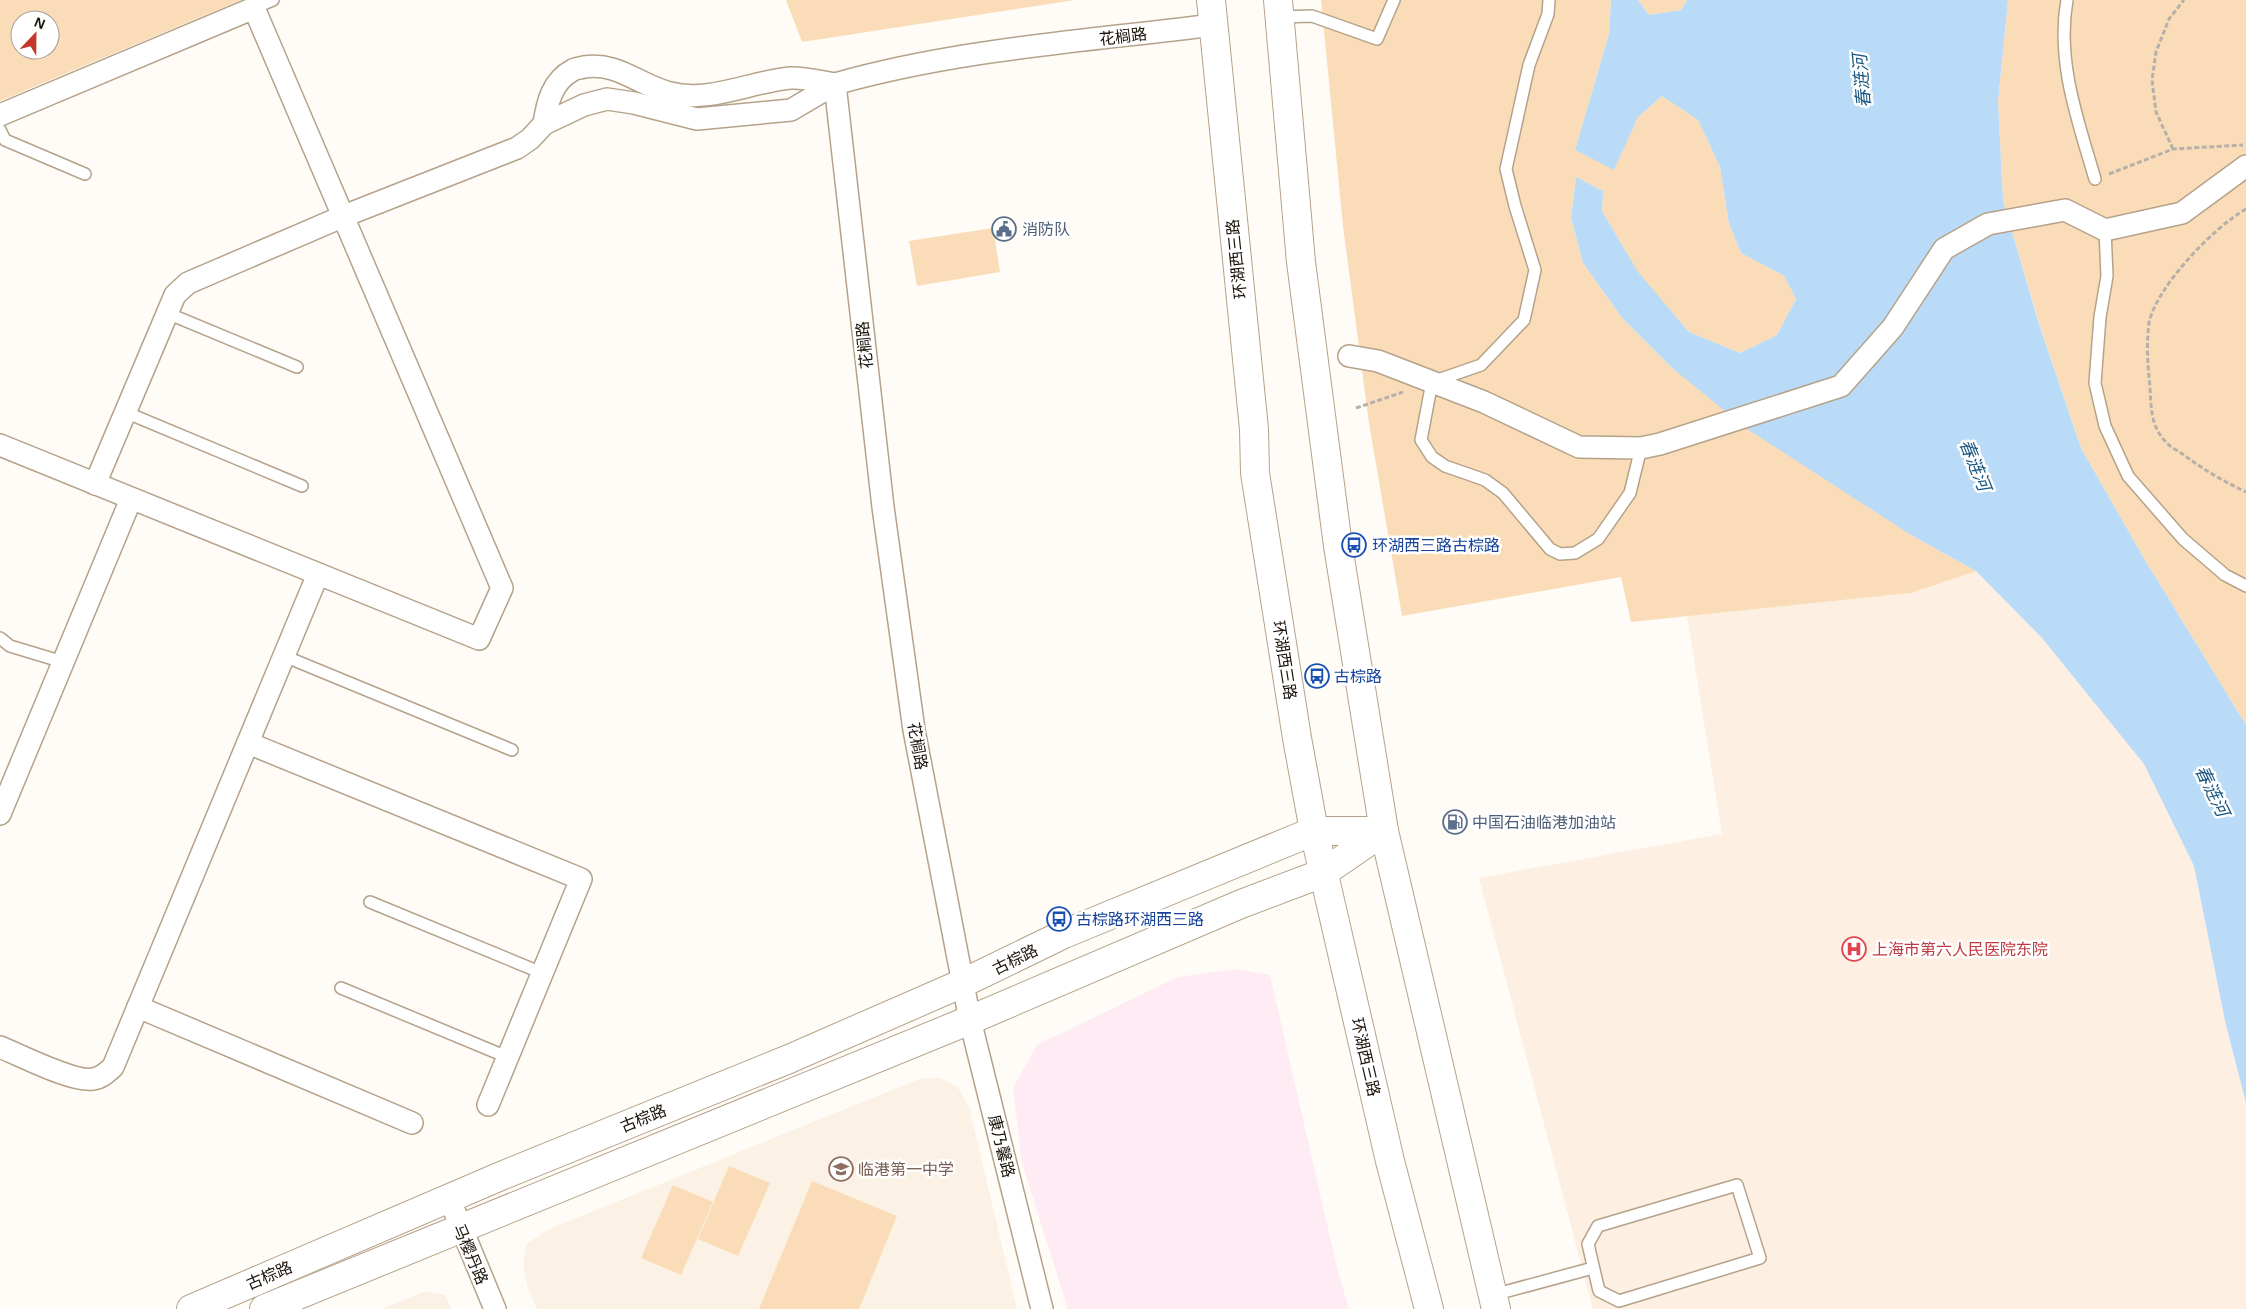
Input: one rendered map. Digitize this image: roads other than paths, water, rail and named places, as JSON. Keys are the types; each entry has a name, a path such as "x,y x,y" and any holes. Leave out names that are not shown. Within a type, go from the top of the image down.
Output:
{"main road":[{"path":"1279,9 1301,262 1338,546 1384,831 1495,1302"},
{"name":"环湖西三路","path":"1212,13 1254,429 1255,473 1297,738 1323,873 1390,1161 1429,1309"},
{"name":"古棕路","path":"191,1309 449,1198 789,1059 963,983 1064,934 1314,831 1384,831"},
{"name":"古棕路","path":"264,1309 970,1020 1241,904 1323,873 1384,831"}],"street":[{"path":"0,115 263,4 344,216 502,588 479,639 0,445"},
{"name":"花榈路","path":"963,983 914,730 883,507 835,84 882,70 1212,13"},
{"path":"544,124 548,98 558,82 574,69 596,65 617,69 669,93 688,96 711,94 791,78 835,84"},
{"path":"95,484 174,295 188,283 344,216 517,148 530,139 544,124 584,105 607,99 634,103 697,119 791,110 835,84"},
{"path":"1349,356 1378,361 1484,402 1579,447 1650,446 1841,386 1893,327 1944,249 1988,224 2065,210 2105,230 2182,214 2246,166"},
{"path":"0,814 131,499"},
{"path":"0,1047 75,1078 92,1080 103,1076 113,1067 318,574"},
{"path":"248,742 580,879 488,1105"},
{"name":"康乃馨路","path":"963,983 970,1020 1042,1309"},
{"path":"138,1007 412,1123"},
{"name":"马樱丹路","path":"449,1198 495,1309"}],"lane":[{"path":"1279,9 1312,16 1377,39 1394,0"},
{"path":"1549,0 1548,14 1526,73 1506,169 1515,206 1535,270 1524,320 1481,365 1432,382 1421,440 1432,457 1445,466 1485,480 1503,493 1550,550 1560,554 1575,553 1598,539 1630,493 1650,446"},
{"path":"2066,0 2063,21 2064,59 2095,179"},
{"path":"0,130 5,140 85,174"},
{"path":"2105,230 2106,276 2100,317 2095,383 2105,426 2128,476 2183,540 2225,575 2246,586"},
{"path":"167,313 297,367"},
{"path":"125,412 302,486"},
{"path":"0,638 10,646 63,662"},
{"path":"284,656 512,750"},
{"path":"370,902 542,973"},
{"path":"340,988 507,1057"},
{"path":"1737,1185 1760,1258 1619,1301 1599,1291 1593,1268 1588,1244 1598,1226 1737,1185"},
{"path":"1495,1302 1593,1268"}],"water":[{"name":"春涟河","path":"1611,0 1638,0 1649,15 1681,10 1687,0 2008,0 1998,101 2003,201 2039,324 2081,448 2145,560 2246,725 2246,1103 2225,1021 2194,866 2144,764 2042,638 1976,571 1911,535 1747,429 1672,368 1622,318 1583,263 1571,218 1576,177 1603,191 1602,211 1638,272 1689,332 1740,353 1777,335 1796,299 1784,276 1741,253 1729,224 1720,167 1698,120 1662,96 1638,117 1614,170 1575,150 1609,34"}],"place":[{"name":"消防队","path":"1004,229"},
{"name":"环湖西三路古棕路","path":"1354,545"},
{"name":"古棕路","path":"1317,676"},
{"name":"中国石油临港加油站","path":"1455,822"},
{"name":"古棕路环湖西三路","path":"1059,919"},
{"name":"上海市第六人民医院东院","path":"1854,949"},
{"name":"临港第一中学","path":"841,1169"}]}
